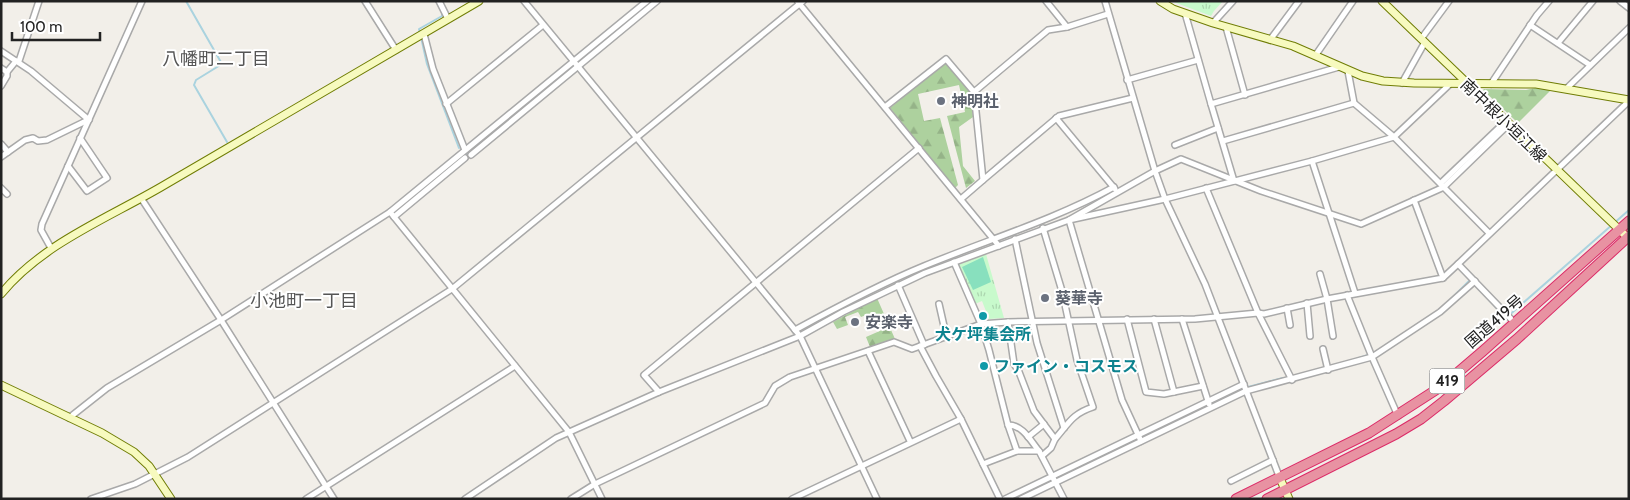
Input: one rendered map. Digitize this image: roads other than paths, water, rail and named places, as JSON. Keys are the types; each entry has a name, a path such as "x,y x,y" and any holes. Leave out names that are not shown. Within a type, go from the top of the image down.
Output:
{"highway":[{"name":"国道419号","path":"1236,499 1369,433 1442,386 1483,352 1629,221"},
{"name":"国道419号","path":"1267,499 1396,434 1421,419 1517,338 1628,238"}],"street":[{"path":"1,86 7,76 7,72 18,61 39,1"},
{"path":"51,248 41,230 42,224 142,1"},
{"path":"365,1 396,50"},
{"path":"439,1 448,19"},
{"path":"1,294 15,277 51,248 141,198 479,1"},
{"path":"524,1 800,336 877,499"},
{"path":"421,36 446,104 466,149 471,155 646,1"},
{"path":"69,418 106,388 221,320 390,212 466,149 657,1"},
{"path":"1046,1 1067,27"},
{"path":"1105,1 1127,80 1165,199 1205,284 1289,499"},
{"path":"1160,1 1213,23 1293,46 1348,71 1376,79 1402,83 1536,84 1629,101"},
{"path":"1213,23 1233,1"},
{"path":"1270,40 1299,1"},
{"path":"1315,56 1353,1"},
{"name":"南中根小垣江線","path":"1382,1 1628,238"},
{"path":"1402,83 1423,40 1449,1"},
{"path":"1492,84 1530,25 1549,1"},
{"path":"1558,43 1593,1"},
{"path":"1620,1 1629,8"},
{"path":"91,499 135,484 188,457 452,289 800,2 999,246"},
{"path":"1185,13 1234,181"},
{"path":"974,92 1048,30 1067,27 1108,14"},
{"path":"446,104 543,24"},
{"path":"1530,25 1590,65"},
{"path":"1226,27 1245,95"},
{"path":"1566,90 1629,28"},
{"path":"1,51 18,61 89,120"},
{"path":"885,107 946,59 974,92 982,180"},
{"path":"1127,80 1198,60"},
{"path":"1211,104 1339,67"},
{"path":"1,68 7,72"},
{"path":"1348,71 1354,103 1394,137 1489,233"},
{"path":"465,499 556,438 659,392 800,336 898,285 1043,228 1069,220 1165,199 1312,161 1394,137 1450,84"},
{"path":"961,198 1056,118 1133,98"},
{"path":"571,499 594,484 765,403 775,386 790,377 894,342 912,348 981,324 1069,320 1218,318 1258,313 1264,314 1355,293 1443,278 1629,101"},
{"path":"1223,141 1354,103"},
{"path":"1056,118 1116,189"},
{"path":"1,157 25,140 33,138 38,141 47,140 89,120"},
{"path":"795,330 857,296 895,279 993,238 1083,204 1181,159 1234,181 1361,224 1442,185 1507,123"},
{"path":"1176,144 1218,128"},
{"path":"68,166 87,191 107,178 80,138"},
{"path":"1,144 8,152"},
{"path":"659,392 644,375 919,148"},
{"path":"394,217 465,158"},
{"path":"1312,161 1355,293"},
{"path":"1,188 7,194"},
{"path":"1206,188 1258,313 1292,379"},
{"path":"1069,220 1116,189"},
{"path":"141,198 334,499"},
{"path":"1414,200 1443,278"},
{"path":"390,212 569,432 602,499"},
{"path":"1069,220 1122,400 1140,438"},
{"path":"983,464 1016,451 1040,454 1051,448 1055,439 1079,412 1093,407 1077,360 1069,320 1043,228"},
{"path":"1015,239 1041,357 1064,428"},
{"path":"954,262 981,324 1016,451"},
{"path":"1458,264 1511,319"},
{"path":"1320,274 1327,299 1332,336"},
{"path":"1005,499 1054,479 1210,405 1246,391 1372,357 1440,312 1474,281"},
{"path":"898,285 936,376 962,419 1000,499"},
{"path":"1347,295 1398,416"},
{"path":"1307,303 1310,336"},
{"path":"939,304 946,335"},
{"path":"1286,308 1290,325"},
{"path":"1182,318 1210,405"},
{"path":"1128,319 1146,392 1164,394 1203,386"},
{"path":"1154,319 1174,392"},
{"path":"1008,322 1014,364 1034,411 1055,439"},
{"path":"1323,349 1327,368"},
{"path":"868,351 910,442"},
{"path":"306,499 515,366"},
{"path":"1210,405 1244,384"},
{"path":"1,385 102,433 134,452 141,457 171,499"},
{"path":"792,499 962,419"},
{"path":"1028,437 1044,424"},
{"path":"1008,425 1015,425 1021,428 1028,437 1040,454 1064,499"},
{"path":"1231,481 1273,460"},
{"path":"1021,499 1054,479"}],"waterway":[{"path":"186,1 222,64 196,80 194,85 227,142"},
{"path":"436,1 440,8"},
{"path":"556,81 653,1"},
{"path":"420,33 419,29 442,16 442,12"},
{"path":"421,37 427,64 459,148"},
{"path":"465,156 522,110"},
{"path":"1476,286 1506,318 1629,210"},
{"path":"1450,300 1470,280"},
{"path":"1356,359 1368,355"},
{"path":"1248,387 1283,378"},
{"path":"1012,499 1242,390"}],"place":[{"name":"神明社","path":"941,101"},
{"name":"葵華寺","path":"1045,298"},
{"name":"犬ケ坪集会所","path":"983,316"},
{"name":"安楽寺","path":"855,322"},
{"name":"ファイン・コスモス","path":"984,366"}],"district":[{"name":"八幡町二丁目","path":"216,59"},
{"name":"小池町一丁目","path":"304,301"}]}
